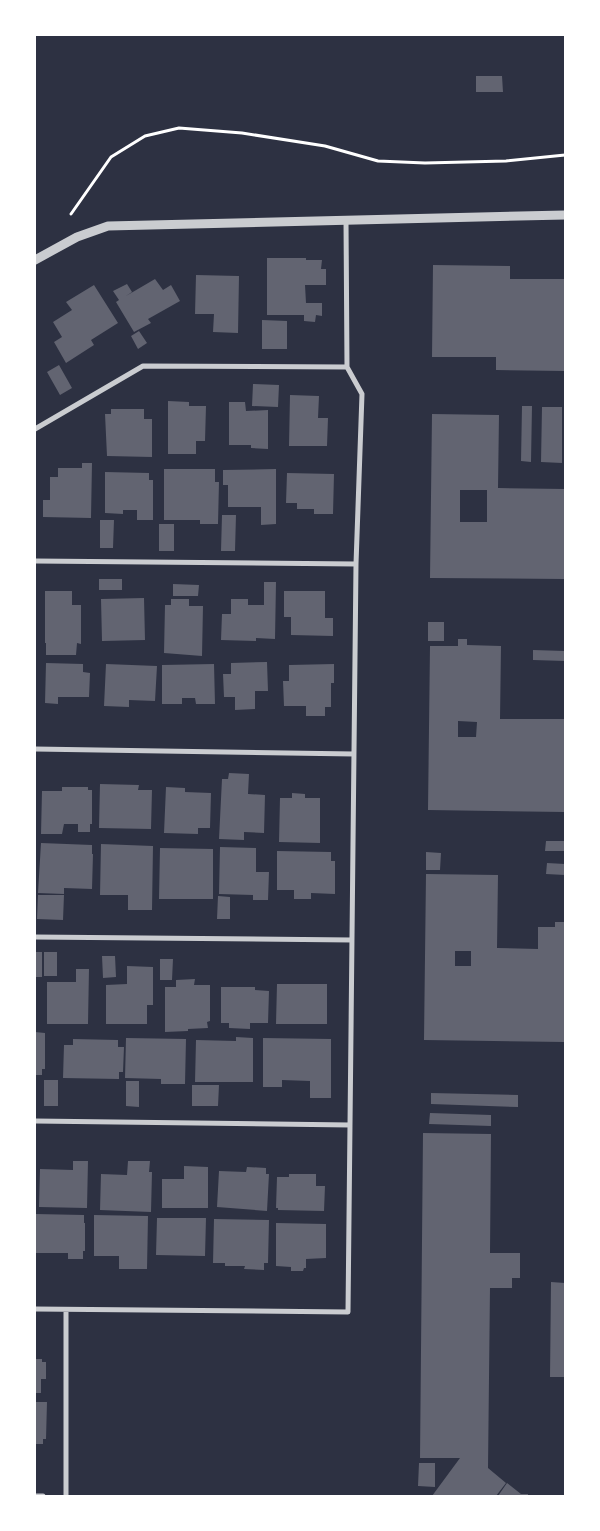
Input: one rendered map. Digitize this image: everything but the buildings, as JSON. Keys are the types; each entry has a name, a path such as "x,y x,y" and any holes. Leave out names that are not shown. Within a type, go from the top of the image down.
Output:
{"street":[{"path":"35,260 77,237 108,226 565,215"},
{"path":"35,1309 348,1312 356,564 362,394 347,367 346,220"},
{"path":"35,429 143,366 347,367"},
{"path":"35,561 356,564"},
{"path":"35,749 354,754"},
{"path":"35,937 352,940"},
{"path":"35,1121 350,1126"},
{"path":"66,1310 66,1496"},
{"path":"35,1496 43,1496"}],"path":[{"path":"63,244 69,218 111,157 145,136 179,128 242,133 324,146 378,161 425,163 506,161 565,155"}]}
